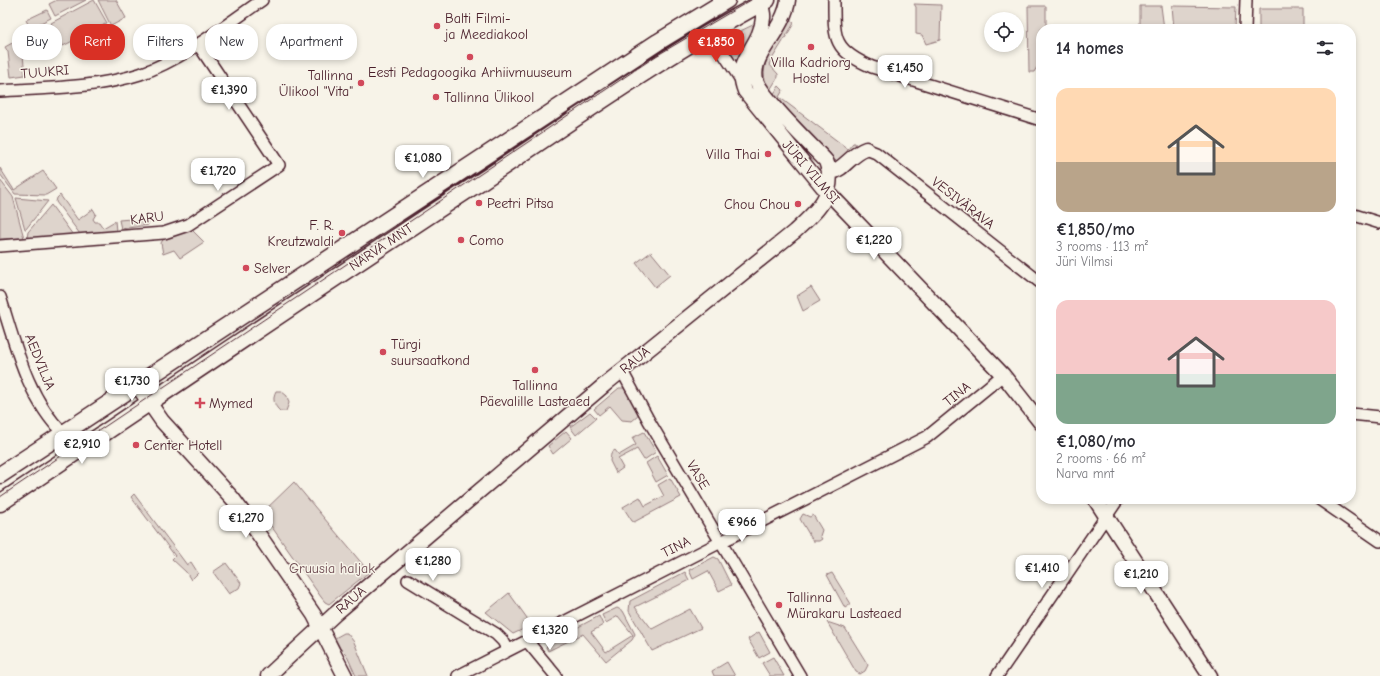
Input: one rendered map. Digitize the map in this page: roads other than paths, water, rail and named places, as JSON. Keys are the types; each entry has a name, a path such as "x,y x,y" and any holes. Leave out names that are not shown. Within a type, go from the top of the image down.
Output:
{"main road":[{"name":"NARVA MNT","path":"0,475 658,42 727,0"},
{"name":"NARVA MNT","path":"0,503 433,212 762,1"}],"street":[{"name":"TUUKRI","path":"0,92 102,82 140,74 164,64 198,44 262,0"},
{"path":"788,0 785,12 757,62 755,72 756,80 766,97 826,161 830,173 839,171 858,152 866,149"},
{"path":"834,0 833,24 837,40 844,50 856,60 872,67 1036,118"},
{"path":"1245,24 1246,0"},
{"path":"741,80 742,63 762,25 762,1"},
{"name":"JÜRI VILMSI","path":"710,33 741,80 745,91 756,107 828,192 1003,376 1036,417"},
{"name":"KARU","path":"0,246 164,233 188,225 279,165 198,44"},
{"name":"VESIVÄRAVA","path":"866,149 876,153 1036,279"},
{"name":"RAUA","path":"268,676 428,534 622,371 794,232 813,214 828,192 830,173"},
{"path":"1356,216 1380,223"},
{"name":"AEDVILJA","path":"0,297 24,370 42,406 63,433"},
{"name":"VASE","path":"622,371 649,421 800,676"},
{"name":"TINA","path":"458,676 927,437 1003,376"},
{"path":"137,386 177,438 233,499 321,628 344,676"},
{"path":"1356,415 1380,417"},
{"path":"1098,504 1210,676"},
{"path":"997,676 1114,504"},
{"path":"1326,504 1380,541"},
{"path":"408,580 496,634 504,641 508,650"},
{"path":"527,641 556,676"}],"tram line":[{"path":"0,497 656,56 751,0"}],"place":[{"name":"Balti Filmi- ja Meediakool","path":"437,26"},
{"name":"Villa Kadriorg Hostel","path":"811,47"},
{"name":"Eesti Pedagoogika Arhiivmuuseum","path":"470,57"},
{"name":"Tallinna Ülikool \"Vita\"","path":"361,83"},
{"name":"Tallinna Ülikool","path":"436,97"},
{"name":"Villa Thai","path":"768,154"},
{"name":"Peetri Pitsa","path":"479,203"},
{"name":"Chou Chou","path":"798,204"},
{"name":"F. R. Kreutzwaldi","path":"342,233"},
{"name":"Como","path":"461,240"},
{"name":"Selver","path":"246,268"},
{"name":"Türgi suursaatkond","path":"383,352"},
{"name":"Tallinna Päevalille Lasteaed","path":"535,370"},
{"name":"Mymed","path":"200,403"},
{"name":"Center Hotell","path":"136,445"},
{"name":"Tallinna Mürakaru Lasteaed","path":"779,605"}],"park label":[{"name":"Gruusia haljak","path":"332,568"}]}
